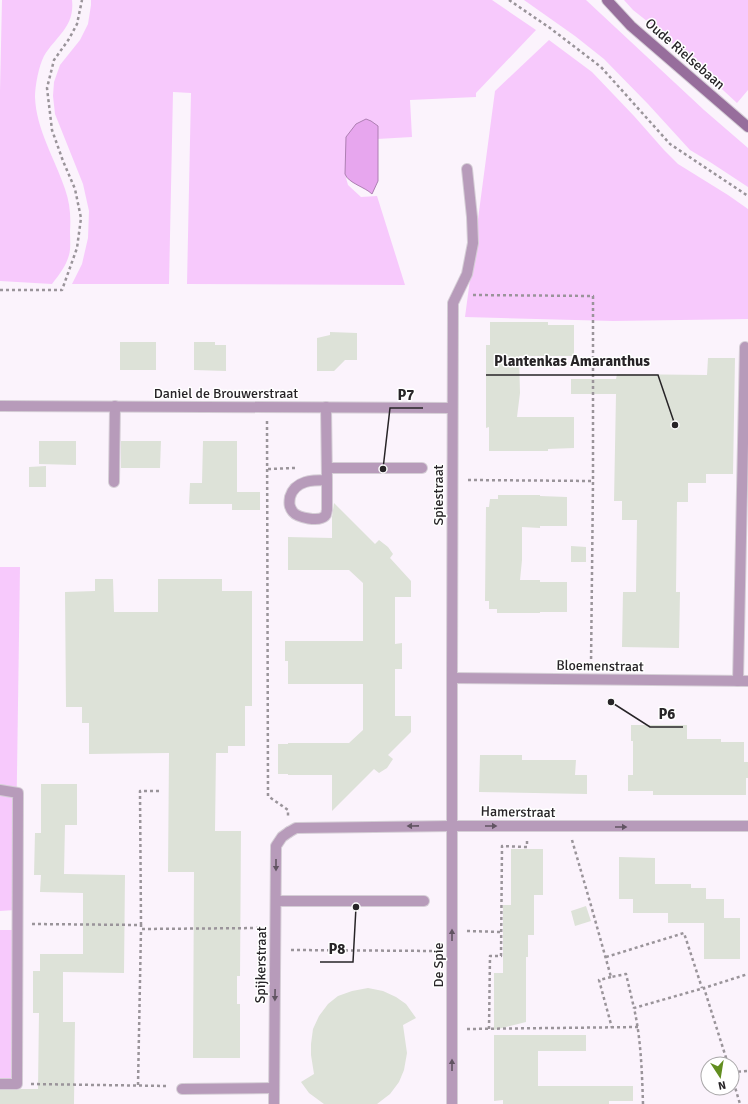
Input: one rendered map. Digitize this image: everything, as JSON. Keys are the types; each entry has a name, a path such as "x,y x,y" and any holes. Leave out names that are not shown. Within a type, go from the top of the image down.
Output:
{"street":[{"name":"Oude Rielsebaan","path":"607,0 631,26 748,127"},
{"name":"Spiestraat","path":"452,826 453,303 467,274 473,243 467,169"},
{"path":"743,681 745,347"},
{"name":"Daniel de Brouwerstraat","path":"0,406 452,408"},
{"path":"114,482 115,406"},
{"path":"326,407 327,468 327,480 327,510 326,514 324,517 319,519 311,519 302,517 292,511 289,504 291,495 296,487 303,482 312,480 327,480"},
{"path":"327,468 422,468"},
{"name":"Bloemenstraat","path":"452,678 743,681"},
{"path":"0,790 18,793 17,1084 0,1084"},
{"name":"Hamerstraat","path":"290,832 296,828 452,826 748,826"},
{"name":"De Spie","path":"452,826 452,1104"},
{"name":"Spijkerstraat","path":"274,1104 276,846 282,837 290,832"},
{"path":"276,901 424,901"},
{"path":"182,1089 274,1088"}],"path":[{"path":"0,290 62,290 77,248 81,218 75,189 52,130 47,88 54,60 69,39 77,24 82,0"},
{"path":"509,0 550,28 601,67 670,144 748,196"},
{"path":"456,295 593,296 591,680"},
{"path":"267,407 268,796 288,810 290,832"},
{"path":"452,480 593,481"},
{"path":"138,1085 141,927 140,791 162,791"},
{"path":"489,1029 490,956 501,956 502,846 527,847 527,826"},
{"path":"567,827 611,977"},
{"path":"17,924 276,928"},
{"path":"452,931 501,932"},
{"path":"606,957 684,933 725,1056"},
{"path":"276,950 452,951"},
{"path":"612,1028 599,980 626,974 638,1027 642,1104"},
{"path":"634,1008 748,974"},
{"path":"452,1029 638,1027"},
{"path":"17,1084 178,1086 182,1089"}],"shaded area":[{"path":"2,0 72,0 71,17 68,24 42,60 35,92 36,109 42,132 65,189 70,210 69,255 60,274 52,284 0,281 0,91"},
{"path":"91,0 492,0 536,30 476,93 476,97 410,100 412,137 377,139 378,126 345,174 348,185 361,197 377,196 405,285 187,284 191,93 173,92 169,284 72,284 82,264 88,238 89,211 83,184 55,114 53,96 54,82 60,65 80,40 88,24"},
{"path":"524,0 586,0 704,110 748,148 748,187 690,150 604,59 575,36"},
{"path":"624,0 748,0 748,90 737,103 657,29 633,10"},
{"path":"549,40 592,72 678,164 748,209 748,319 613,321 465,317 495,91"},
{"path":"366,119 378,126 378,181 372,194 350,180 345,174 346,137 356,124"},
{"path":"0,567 20,567 15,910 0,911"},
{"path":"0,930 15,930 13,1104 0,1104"}],"building":[{"path":"490,322 548,322 548,325 574,325 574,356 519,356 520,393 517,417 574,417 574,448 548,449 548,451 489,451 489,427 486,428 486,345 490,345"},
{"path":"330,332 357,333 357,360 345,360 334,371 317,371 317,338 330,335"},
{"path":"120,342 156,342 156,370 120,370"},
{"path":"194,342 215,342 215,345 226,345 226,371 194,370"},
{"path":"708,358 735,358 733,474 706,474 706,483 688,483 688,502 677,502 676,592 680,592 679,648 622,647 623,592 636,592 637,520 622,520 622,501 614,501 616,394 571,394 571,379 616,379 617,374 707,375"},
{"path":"39,441 76,441 76,465 39,464"},
{"path":"121,441 161,441 160,468 121,468"},
{"path":"203,441 237,441 237,492 260,492 260,510 232,510 232,504 189,504 190,483 202,483"},
{"path":"46,466 46,487 29,487 29,467"},
{"path":"498,495 540,495 567,497 567,526 540,526 540,528 522,527 522,560 520,580 567,582 567,612 497,613 497,609 489,609 489,601 485,601 486,507 489,507 490,499 498,499"},
{"path":"334,503 375,544 379,540 388,547 393,554 390,558 411,581 411,597 395,597 395,644 402,643 402,669 395,669 395,716 411,716 411,732 388,755 393,759 387,768 379,773 374,769 332,811 332,775 278,774 278,744 349,743 363,730 363,684 288,684 288,661 285,661 285,641 363,641 363,583 349,570 288,570 288,537 332,538"},
{"path":"571,546 586,547 586,562 571,562"},
{"path":"95,579 113,579 114,612 158,612 158,579 222,579 222,591 252,591 252,706 245,706 245,746 228,746 228,753 216,753 215,831 241,831 240,976 237,976 237,1004 240,1004 240,1058 193,1058 194,872 168,872 169,753 89,754 89,723 82,723 82,707 66,707 65,592 95,591"},
{"path":"631,725 687,725 687,739 721,739 721,742 744,742 744,762 748,762 746,795 653,795 653,791 628,791 628,775 633,775 633,741 631,741"},
{"path":"480,755 522,755 522,760 576,760 575,775 587,775 587,794 479,792"},
{"path":"41,784 77,784 77,825 65,825 64,874 125,875 124,973 63,972 63,1022 75,1022 74,1104 0,1104 0,1090 38,1089 39,1013 33,1013 33,971 40,971 40,954 83,954 83,893 40,892 41,875 34,875 35,833 41,833"},
{"path":"511,849 543,849 543,895 534,895 534,935 528,935 528,957 526,957 526,1022 494,1030 494,973 503,973 503,905 511,905"},
{"path":"619,857 655,858 655,884 691,884 691,888 706,888 706,899 724,899 724,918 740,918 740,959 704,959 704,923 668,923 668,913 633,913 633,899 619,899"},
{"path":"586,906 591,921 575,926 571,911"},
{"path":"368,988 383,991 396,997 406,1004 416,1018 403,1025 407,1053 404,1070 399,1082 390,1094 377,1104 324,1104 309,1093 301,1082 314,1074 311,1055 313,1029 319,1016 328,1004 338,996 352,991"},
{"path":"494,1035 586,1035 586,1051 538,1051 538,1086 633,1086 633,1101 609,1101 609,1104 503,1104 503,1100 494,1101"}],"place":[{"name":"Plantenkas Amaranthus","path":"675,425"},
{"name":"P7","path":"383,469"},
{"name":"P6","path":"611,702"},
{"name":"P8","path":"356,907"}]}
